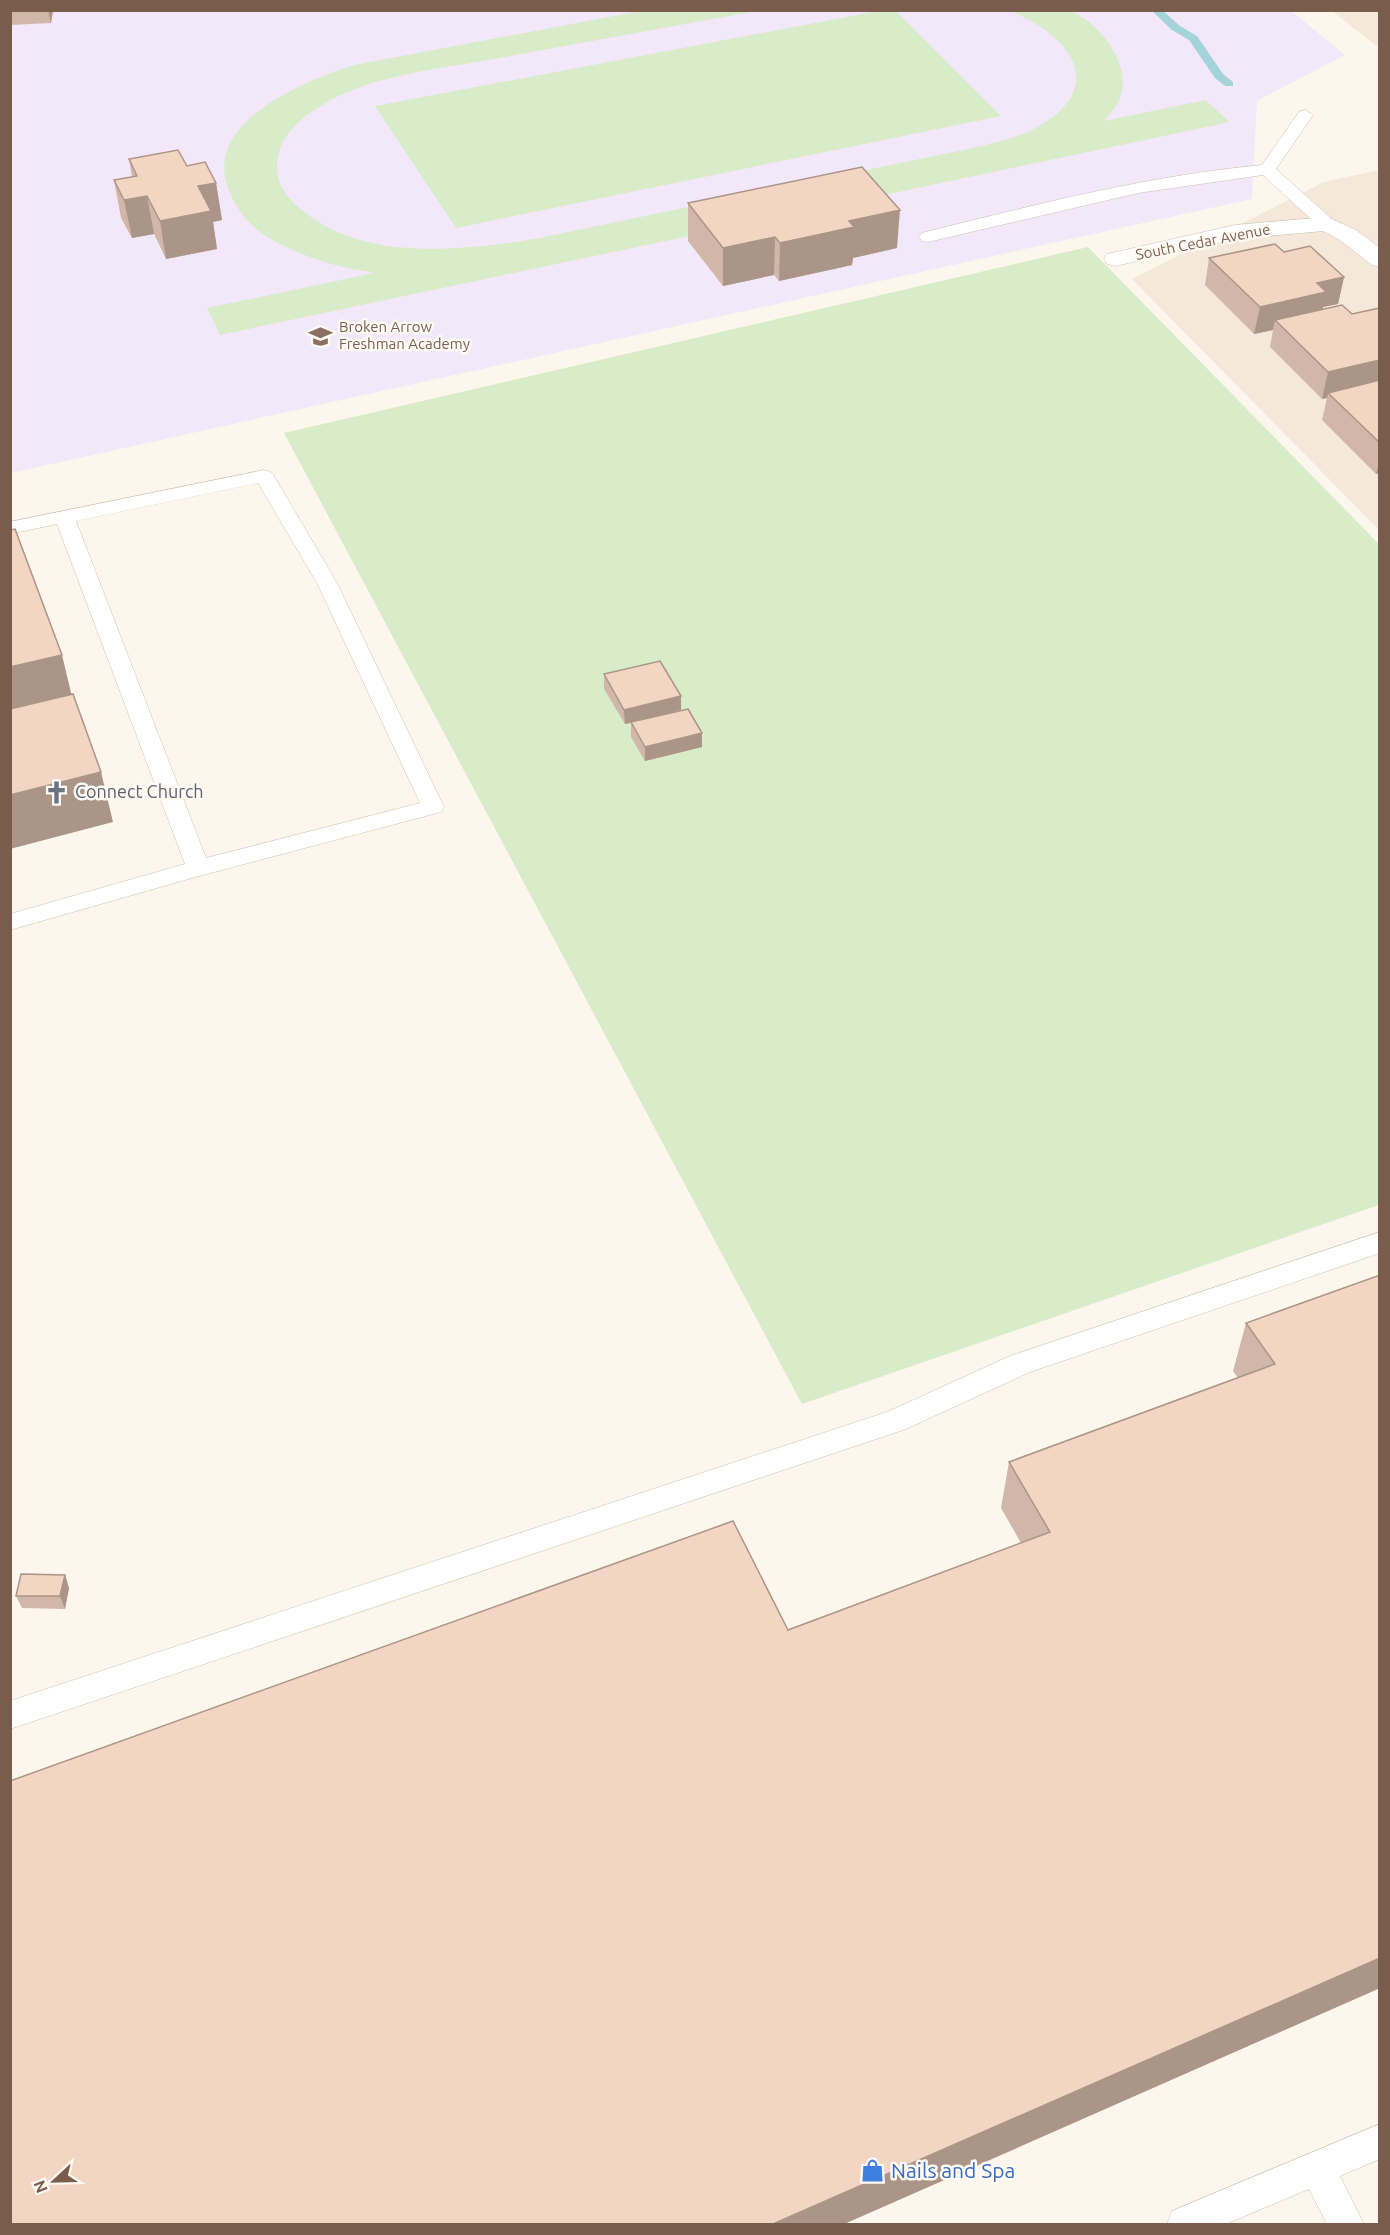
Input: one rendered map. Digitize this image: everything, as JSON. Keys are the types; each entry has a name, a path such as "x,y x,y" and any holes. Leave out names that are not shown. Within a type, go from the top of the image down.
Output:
{"street":[{"name":"South Cedar Avenue","path":"1115,259 1235,232 1327,224"},
{"path":"1327,224 1348,236 1380,260"}],"lane":[{"path":"1267,170 1305,115"},
{"path":"928,237 1176,181 1232,172 1267,170 1327,224"},
{"path":"10,528 264,476 327,584 433,807 198,868 10,922"},
{"path":"64,516 198,868"},
{"path":"10,1715 896,1421 1020,1364 1380,1242"},
{"path":"1185,2224 1380,2141"},
{"path":"1317,2169 1346,2224"}],"shaded area":[{"name":"Broken Arrow Freshman Academy","path":"1290,10 1345,55 1257,101 1252,199 11,473 10,11"},
{"path":"1332,11 1379,11 1379,48"},
{"path":"1379,170 1379,530 1132,279 1324,182"}],"green space":[{"path":"1049,9 1070,11 1081,16 1102,34 1117,57 1123,83 1118,103 1104,121 1205,100 1230,122 220,335 207,308 374,273 347,268 291,250 257,230 238,208 228,188 224,164 231,143 244,124 264,107 311,81 354,65 640,11 757,11 406,74 363,86 315,110 290,131 277,159 278,176 282,188 303,211 328,228 356,239 386,246 448,248 539,238 982,146 1017,136 1050,119 1067,103 1075,87 1076,71 1070,56 1059,42 1044,29 1010,11"},
{"path":"895,10 1001,116 456,228 375,106 878,11"},
{"path":"1088,247 1379,544 1379,1205 802,1404 284,433"}],"building":[{"path":"178,150 187,166 205,162 216,183 198,186 211,211 160,221 147,196 124,200 114,180 137,176 129,159"},
{"path":"862,167 900,210 849,221 854,227 780,243 775,237 723,248 688,203"},
{"path":"1275,244 1284,252 1310,246 1344,277 1317,283 1326,292 1260,307 1209,258"},
{"path":"1342,305 1352,314 1380,308 1380,360 1328,372 1275,320"},
{"path":"1380,380 1380,443 1328,393"},
{"path":"15,529 62,655 10,667 10,530"},
{"path":"660,661 681,696 624,710 604,674"},
{"path":"73,694 101,772 10,795 10,709"},
{"path":"688,709 702,733 645,747 631,722"},
{"path":"1380,1275 1380,1958 773,2224 10,2224 10,1781 733,1521 788,1630 1050,1532 1009,1462 1275,1364 1246,1323"},
{"path":"21,1574 65,1575 60,1596 16,1596"}],"waterway":[{"path":"1156,10 1176,28 1193,38 1219,76 1229,84"}],"place":[{"name":"Broken Arrow Freshman Academy","path":"321,336"},
{"name":"Connect Church","path":"57,792"},
{"name":"Nails and Spa","path":"873,2171"}]}
